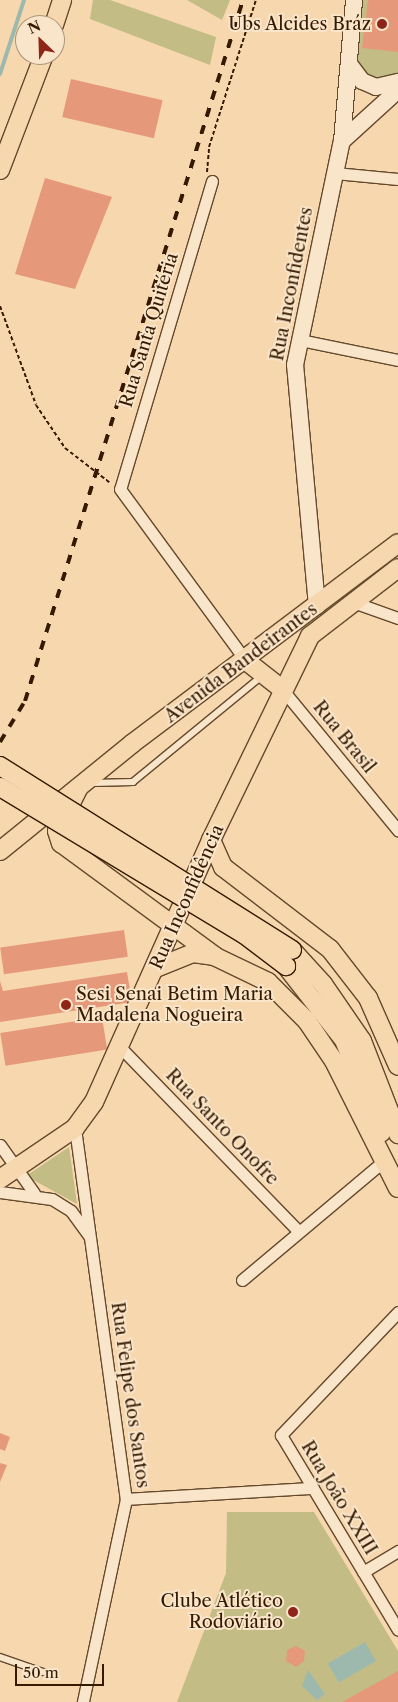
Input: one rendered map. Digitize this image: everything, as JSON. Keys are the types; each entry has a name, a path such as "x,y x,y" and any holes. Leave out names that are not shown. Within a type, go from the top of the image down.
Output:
{"main road":[{"path":"57,15 62,0"},
{"path":"0,170 40,65"},
{"name":"Avenida Bandeirantes","path":"0,851 82,785 398,543"},
{"name":"Avenida Bandeirantes","path":"310,636 398,568"},
{"name":"Rua Inconfidência","path":"0,1179 16,1166 75,1128 94,1102 156,968 211,840 282,688 310,636"},
{"path":"245,660 262,676 282,688"},
{"path":"0,766 289,958 323,984 362,1041 398,1134"},
{"path":"82,785 57,831 61,843 175,924 216,956 268,982 307,1021 334,1061 398,1188"},
{"path":"0,787 244,934 289,958 344,1040 398,1178"},
{"path":"211,840 223,867 330,949 368,998 398,1066"},
{"path":"156,968 193,954 216,956"}],"street":[{"name":"Rua Inconfidentes","path":"317,606 295,365 342,141 350,65 354,0"},
{"path":"350,65 362,81 376,86 398,82"},
{"path":"342,141 398,90"},
{"path":"335,173 398,179"},
{"name":"Rua Santa Quitéria","path":"120,489 212,181"},
{"path":"300,340 398,360"},
{"path":"120,489 245,660"},
{"path":"354,602 398,618"},
{"name":"Rua Brasil","path":"282,688 398,830"},
{"name":"Rua Santo Onofre","path":"120,1047 299,1232"},
{"name":"Rua Felipe dos Santos","path":"75,1128 126,1499 83,1702"},
{"path":"0,1145 34,1193"},
{"path":"242,1280 384,1161"},
{"name":"Rua Felipe dos Santos","path":"0,1192 34,1193 70,1211 90,1238"},
{"name":"Rua João XXIII","path":"398,1312 281,1435 398,1630"},
{"path":"126,1499 313,1488"},
{"path":"363,1572 398,1551"}],"lane":[{"name":"Avenida Bandeirantes","path":"82,785 133,782 262,676"},
{"path":"0,1657 43,1672"}],"path":[{"path":"212,181 205,168 209,148 256,0"},
{"path":"0,306 36,405 65,448 120,489"}],"shaded area":[{"path":"93,0 110,0 216,37 210,65 90,19"},
{"path":"187,0 230,0 222,20"},
{"path":"351,0 398,0 398,83 380,96 343,79"},
{"path":"69,1147 77,1204 26,1176"},
{"name":"Clube Atlético Rodoviário","path":"227,1512 314,1512 398,1651 398,1702 177,1702 226,1573"},
{"path":"365,1642 376,1661 339,1683 328,1664"},
{"path":"308,1670 325,1694 317,1700 302,1686"}],"building":[{"name":"Ubs Alcides Bráz","path":"368,0 398,0 398,52 362,48"},
{"path":"71,79 163,100 154,138 62,117"},
{"path":"45,178 112,197 75,289 15,274"},
{"path":"124,930 128,957 4,974 0,947"},
{"path":"127,972 132,1002 0,1022 0,981 3,991"},
{"path":"102,1017 107,1050 5,1066 0,1033"},
{"path":"0,1433 10,1437 5,1451 0,1449"},
{"path":"0,1463 7,1465 0,1482"},
{"path":"296,1646 305,1651 304,1661 296,1667 286,1661 287,1650"},
{"path":"398,1671 398,1702 342,1702"}],"waterway":[{"path":"0,74 24,0"}],"railway":[{"path":"0,742 25,701 243,0"}],"place":[{"name":"Ubs Alcides Bráz","path":"382,24"},
{"name":"Sesi Senai Betim Maria Madalena Nogueira","path":"66,1005"},
{"name":"Clube Atlético Rodoviário","path":"293,1612"}]}
